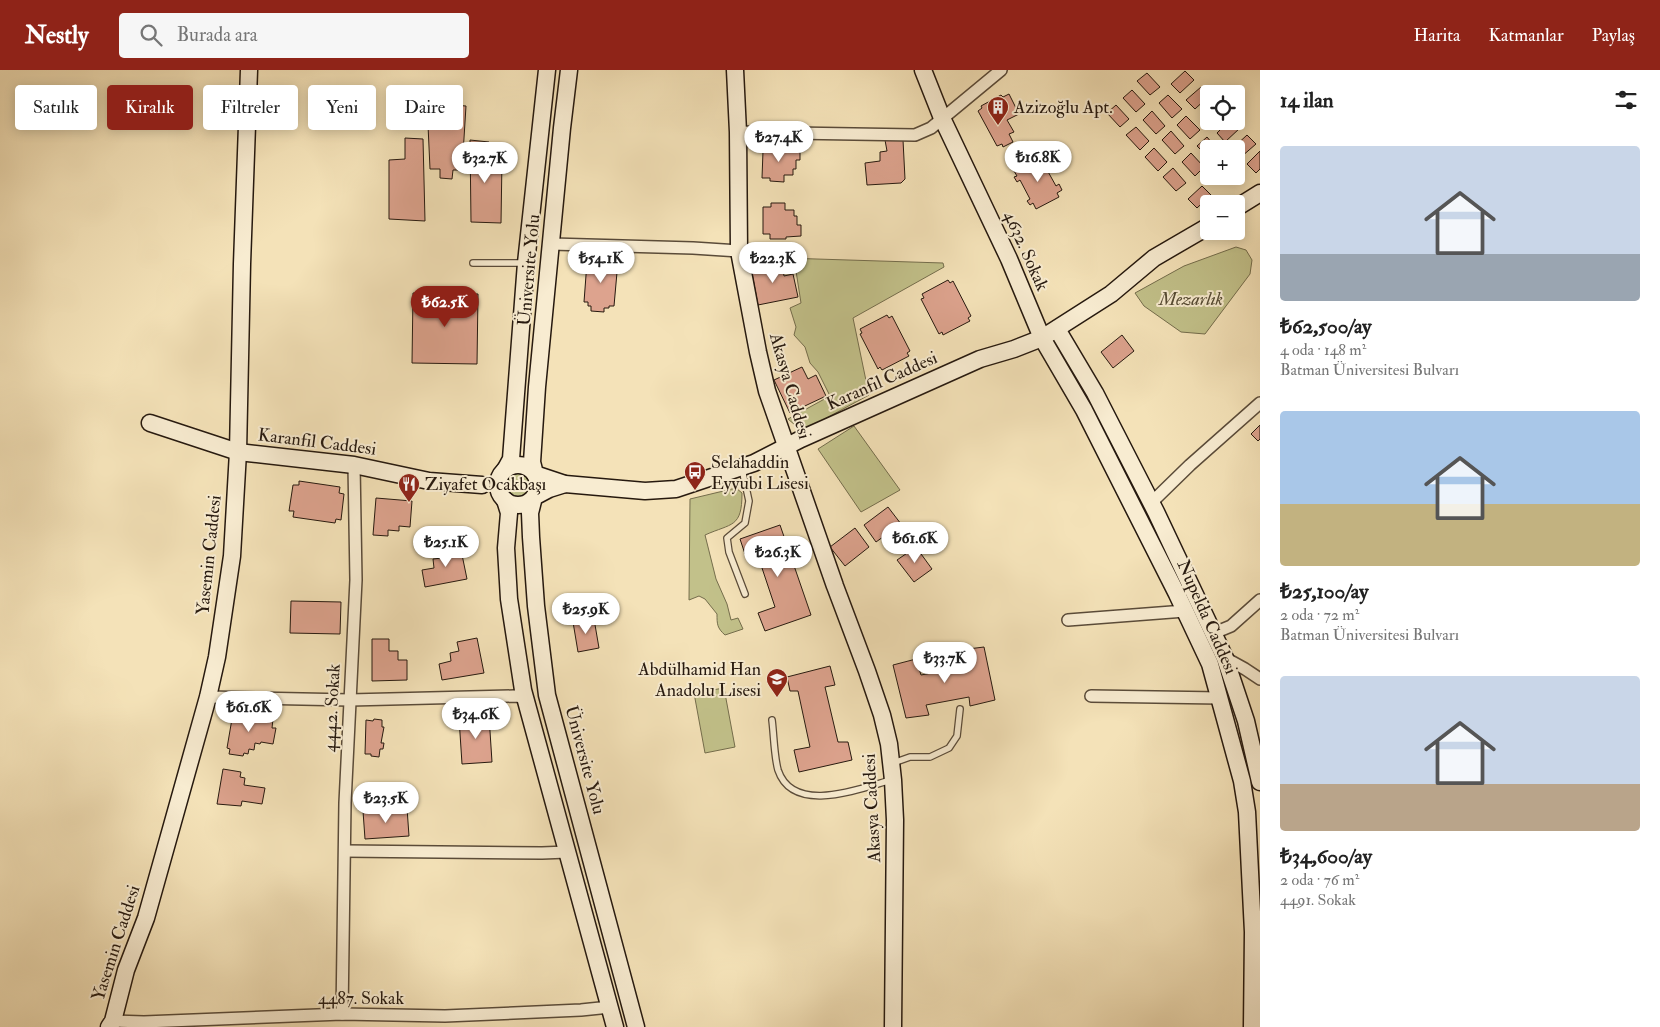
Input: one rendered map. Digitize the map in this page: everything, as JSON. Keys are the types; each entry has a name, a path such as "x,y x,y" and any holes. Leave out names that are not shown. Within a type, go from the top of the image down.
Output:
{"street":[{"name":"Yasemin Caddesi","path":"111,1024 126,970 146,918 208,697 217,657 232,556 238,452 249,70"},
{"path":"547,70 526,263 511,459 503,473 498,488 509,513 506,548 509,599 525,697 615,1027"},
{"name":"Üniversite Yolu","path":"535,474 532,462 537,387 569,70"},
{"name":"Akasya Caddesi","path":"736,70 739,252 767,391 882,715 892,772 895,820 893,1027"},
{"name":"4632. Sokak","path":"923,70 942,118 1009,259 1042,338"},
{"path":"738,132 915,135 931,128 1001,70"},
{"path":"1245,202 1260,193"},
{"name":"Karanfil Caddesi","path":"565,484 645,490 676,489 741,467 980,359 1014,350 1042,338 1111,294 1154,258 1200,231"},
{"path":"552,244 693,248 739,252"},
{"name":"Nupelda Caddesi","path":"1057,329 1095,393 1226,658 1246,721 1260,782"},
{"name":"Nupelda Caddesi","path":"1042,338 1084,410 1210,664 1242,781 1247,812 1253,932 1252,1027"},
{"path":"1151,503 1190,465 1260,403"},
{"name":"Karanfil Caddesi","path":"150,423 238,452 354,464 429,481 482,485"},
{"name":"4442. Sokak","path":"342,1014 345,803 356,580 354,464"},
{"path":"482,485 511,466 524,465 535,474 565,484"},
{"path":"534,497 538,485 535,474"},
{"path":"482,485 490,488 510,503 523,504 549,489 565,484"},
{"name":"Üniversite Yolu","path":"534,497 530,514 531,537 536,606 548,695 636,1027"},
{"path":"1214,633 1231,626 1260,600"},
{"path":"1068,620 1185,611"},
{"path":"1226,658 1260,679"},
{"path":"1091,696 1220,698"},
{"path":"208,697 350,700 525,697"},
{"path":"345,852 567,852"},
{"name":"4487. Sokak","path":"111,1024 342,1014 445,1016 610,1007"}],"lane":[{"path":"473,263 526,263"},
{"path":"741,467 749,501 745,523 728,538 729,552 745,594"},
{"path":"772,720 778,769 785,783 796,792 814,796 848,792 892,772 910,757 930,757 949,748 957,736 960,709"}],"green space":[{"name":"Mezarlık","path":"1236,247 1246,250 1252,260 1250,274 1205,334 1181,332 1144,306 1135,293 1184,266"},
{"path":"785,258 943,263 944,267 853,318 869,395 804,430 788,419 830,396 818,372 810,363 805,347 794,335 796,327 790,308 801,303 796,271 787,270"},
{"path":"854,426 900,490 861,512 818,449"},
{"path":"518,471 528,475 532,485 528,495 518,499 508,495 504,485 508,475"},
{"path":"736,488 742,493 742,504 737,519 729,526 705,535 716,579 727,604 731,620 738,618 743,629 725,635 718,626 717,614 705,599 699,596 689,600 690,499"},
{"path":"724,688 735,747 705,753 694,693"}],"building":[{"path":"1185,71 1194,80 1180,93 1171,84"},
{"path":"1147,73 1160,87 1150,95 1137,81"},
{"path":"1200,88 1200,104 1195,109 1186,100"},
{"path":"1132,90 1145,104 1136,112 1123,98"},
{"name":"Azizoğlu Apt.","path":"1009,94 1019,114 1007,120 1014,132 1009,134 1013,142 1003,147 1002,144 997,146 978,111 982,108 981,106 1001,95 1003,97"},
{"path":"1168,95 1182,109 1172,118 1159,103"},
{"path":"1116,105 1129,119 1120,127 1107,113"},
{"path":"463,106 466,106 462,170 453,170 452,179 440,178 440,169 430,169 428,130 463,130"},
{"path":"1152,111 1165,126 1156,134 1143,120"},
{"path":"1186,116 1200,130 1190,139 1177,125"},
{"path":"1136,127 1149,141 1140,150 1126,135"},
{"path":"1220,130 1238,130 1227,140 1223,140 1217,133"},
{"path":"1171,131 1184,146 1175,154 1162,140"},
{"path":"1247,135 1256,144 1245,154 1245,140 1242,140"},
{"path":"405,138 423,139 425,221 389,219 389,160 405,159"},
{"path":"470,140 489,142 490,161 502,159 501,223 471,222"},
{"path":"885,140 903,140 905,179 901,183 867,185 865,163 880,161 880,152 887,151"},
{"path":"769,146 786,146 785,149 800,149 800,160 796,160 796,169 793,169 793,175 784,175 784,182 770,181 770,178 762,178 763,151 769,151"},
{"path":"1154,148 1167,162 1158,171 1145,157"},
{"path":"1260,151 1260,169 1256,173 1247,164"},
{"path":"1191,153 1200,163 1200,171 1195,176 1182,162"},
{"path":"1037,158 1040,164 1047,160 1050,165 1046,168 1056,186 1059,184 1062,190 1057,193 1059,197 1036,209 1033,203 1030,205 1027,201 1030,199 1020,180 1017,182 1014,177 1017,176 1014,171"},
{"path":"1173,168 1186,183 1176,191 1163,177"},
{"path":"1202,186 1211,195 1200,195 1200,205 1197,208 1188,199"},
{"path":"771,203 785,203 785,210 794,210 794,216 797,216 797,225 801,225 801,236 786,237 786,239 770,239 770,234 763,234 763,207 771,207"},
{"path":"597,256 607,257 607,260 618,261 614,306 604,308 604,312 591,311 591,306 588,306 588,302 584,302 587,262 593,262"},
{"path":"782,262 784,276 793,274 798,297 758,305 751,268"},
{"path":"948,280 950,283 953,281 971,316 968,318 970,321 943,335 942,332 939,334 921,299 924,298 922,294"},
{"path":"413,293 478,294 477,364 412,363"},
{"path":"887,315 889,318 892,316 910,351 907,353 909,356 882,370 880,367 878,369 860,334 862,333 860,329"},
{"path":"1122,335 1134,351 1113,368 1101,352"},
{"path":"802,367 808,379 816,375 826,396 790,413 774,380"},
{"path":"1260,425 1260,439 1258,441 1251,434"},
{"path":"299,481 340,487 339,493 344,494 341,520 336,519 335,523 293,517 294,511 289,511 293,485 299,485"},
{"path":"376,498 412,501 410,527 399,526 399,531 388,530 388,536 373,535"},
{"path":"888,507 901,524 876,542 864,525"},
{"path":"780,525 811,615 765,631 758,613 775,607 756,550 745,554 740,539"},
{"path":"855,528 869,547 845,566 830,547"},
{"path":"460,545 467,579 425,587 422,570 434,568 433,559 442,558 440,549"},
{"path":"916,547 932,569 914,582 897,560"},
{"path":"291,601 341,602 340,634 290,633"},
{"path":"594,619 599,648 578,652 573,622"},
{"path":"477,638 484,673 442,680 439,664 451,661 450,653 459,651 457,642"},
{"path":"372,639 389,639 389,651 398,651 398,660 407,660 407,680 372,681"},
{"path":"984,647 995,700 970,706 969,697 926,705 929,715 906,718 893,665 916,659 921,675 965,667 960,650"},
{"path":"830,666 835,685 825,687 838,742 848,742 852,760 799,772 794,750 810,747 798,691 790,691 787,677"},
{"path":"233,713 273,719 272,728 276,728 273,744 255,743 254,750 249,749 248,754 244,753 243,756 229,754 230,749 227,748"},
{"path":"489,716 492,762 462,764 459,718"},
{"path":"374,719 382,720 382,727 384,727 381,743 384,743 383,749 380,749 379,757 365,754 366,720 373,721"},
{"path":"223,769 241,772 240,777 245,778 244,785 265,788 262,804 242,801 241,806 217,804"},
{"path":"407,808 409,836 365,839 363,811"}],"place":[{"name":"Azizoğlu Apt.","path":"998,126"},
{"name":"Selahaddin Eyyubi Lisesi","path":"695,491"},
{"name":"Ziyafet Ocakbaşı","path":"409,503"},
{"name":"Abdülhamid Han Anadolu Lisesi","path":"777,698"}]}
